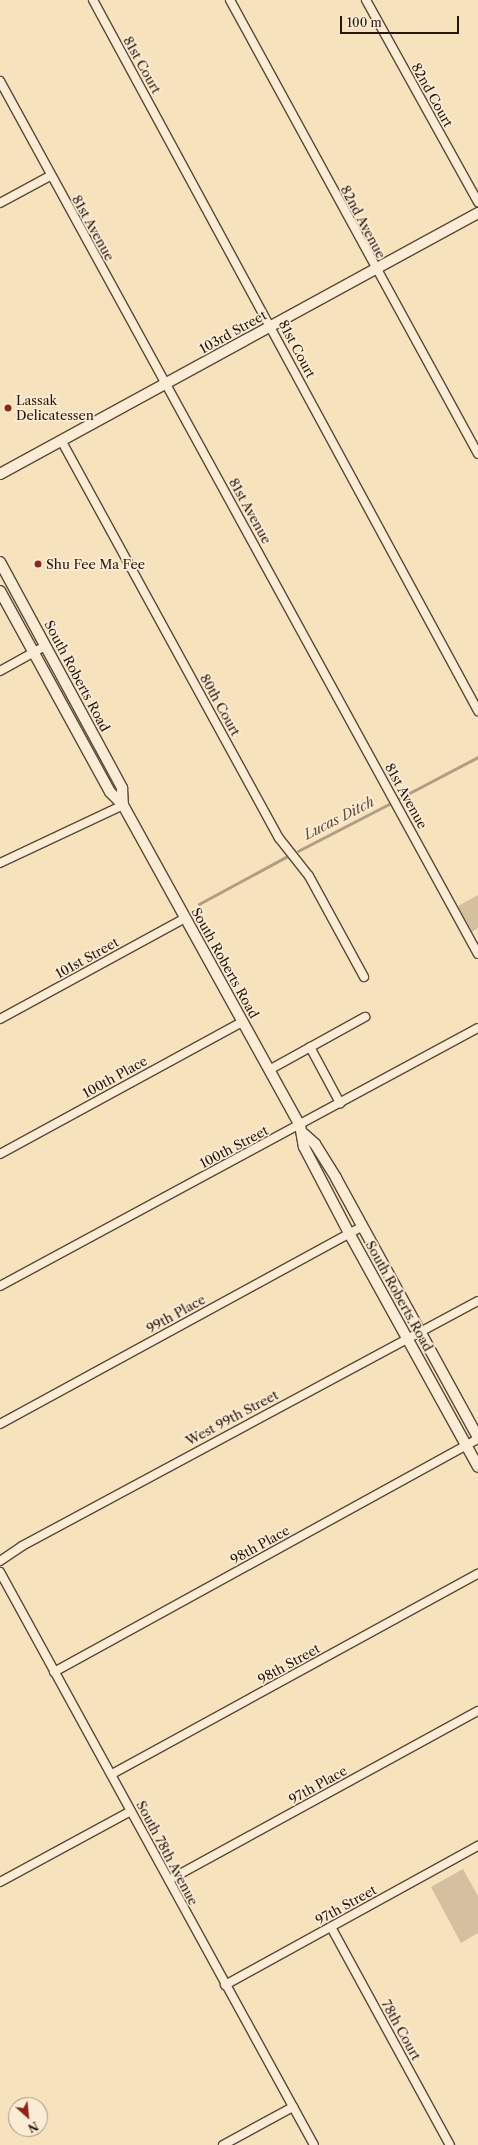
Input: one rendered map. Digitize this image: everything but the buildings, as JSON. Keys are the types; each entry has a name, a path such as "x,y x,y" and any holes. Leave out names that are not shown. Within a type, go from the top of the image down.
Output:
{"street":[{"name":"81st Court","path":"93,0 478,710"},
{"name":"82nd Avenue","path":"230,0 375,269 478,454"},
{"name":"82nd Court","path":"366,0 478,202"},
{"name":"81st Avenue","path":"0,81 50,176 167,383 478,954"},
{"path":"0,203 50,176"},
{"name":"103rd Street","path":"0,474 478,213"},
{"name":"80th Court","path":"61,440 279,838 309,876 364,977"},
{"name":"South Roberts Road","path":"0,562 122,788 123,805"},
{"name":"South Roberts Road","path":"0,591 110,792 123,805 302,1130 315,1144 363,1226 478,1438"},
{"path":"0,671 45,646"},
{"path":"0,863 123,805"},
{"name":"101st Street","path":"0,1019 185,918"},
{"path":"269,1070 365,1017"},
{"name":"100th Place","path":"0,1154 242,1022"},
{"name":"100th Street","path":"0,1286 302,1130 340,1103 478,1028"},
{"path":"310,1047 340,1103"},
{"name":"South Roberts Road","path":"302,1130 304,1147 349,1233 478,1468"},
{"name":"99th Place","path":"0,1424 363,1226"},
{"name":"West 99th Street","path":"0,1561 22,1546 478,1301"},
{"name":"98th Place","path":"54,1672 466,1446 478,1438"},
{"name":"South 78th Avenue","path":"0,1572 314,2145"},
{"name":"98th Street","path":"112,1774 478,1574"},
{"name":"97th Place","path":"169,1880 478,1711"},
{"path":"0,1882 131,1811"},
{"name":"97th Street","path":"225,1984 478,1846"},
{"name":"78th Court","path":"331,1927 450,2145"},
{"path":"223,2145 293,2107"}],"shaded area":[{"path":"478,895 478,928 472,932 458,906"},
{"path":"463,1869 478,1896 478,1933 461,1943 431,1887"}],"waterway":[{"name":"Lucas Ditch","path":"400,798 478,757"},
{"name":"Lucas Ditch","path":"298,851 389,804"},
{"name":"Lucas Ditch","path":"199,904 286,857"}],"place":[{"name":"Lassak Delicatessen","path":"8,408"},
{"name":"Shu Fee Ma Fee","path":"38,564"}]}
